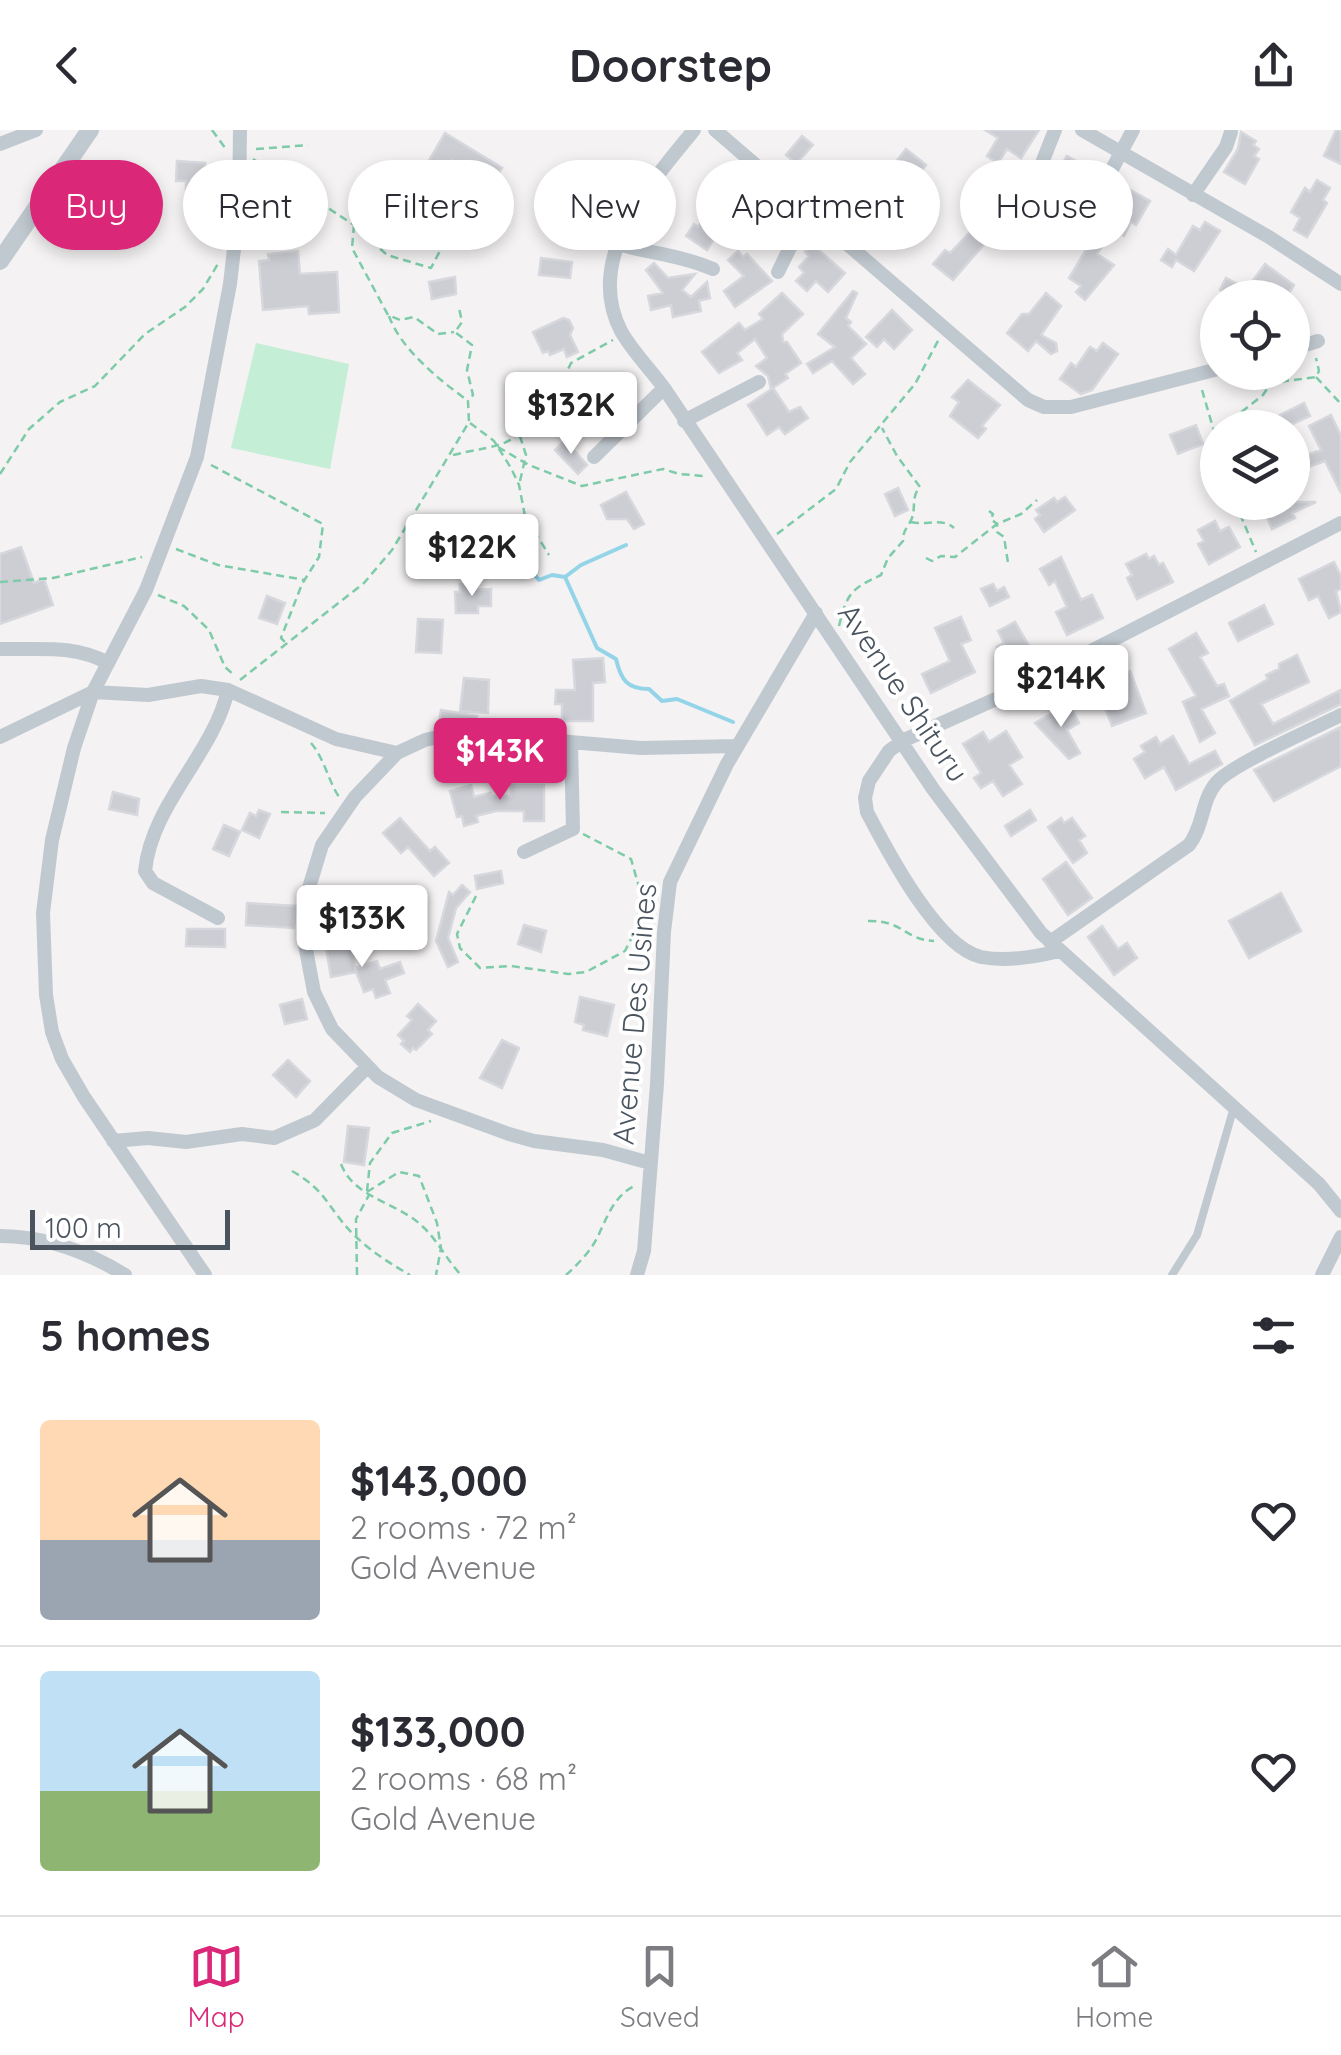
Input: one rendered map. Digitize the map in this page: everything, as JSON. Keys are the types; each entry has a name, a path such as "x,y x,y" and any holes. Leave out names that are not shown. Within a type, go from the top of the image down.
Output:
{"street":[{"path":"0,144 36,130"},
{"path":"0,261 90,130"},
{"path":"205,1275 62,1059 52,1032 43,913 58,806 93,692 146,590 197,457 230,284 239,205 240,130"},
{"name":"Avenue Shituru","path":"671,160 694,130"},
{"path":"716,130 750,160"},
{"path":"1043,160 1055,130"},
{"path":"1082,130 1269,237 1341,284"},
{"path":"1116,160 1133,130"},
{"path":"1193,195 1226,147 1231,132"},
{"name":"Avenue Shituru","path":"616,250 608,276 615,317 623,335 664,388 975,849 1054,947 1320,1184 1341,1211"},
{"path":"637,250 682,256 712,269"},
{"path":"778,272 789,250"},
{"path":"853,250 1014,390 1044,407 1055,408 1200,373"},
{"path":"1310,344 1318,341"},
{"path":"684,421 759,382"},
{"path":"594,457 664,388"},
{"path":"1341,523 1005,695 902,741 889,751 870,781 865,798 867,812 928,914 951,939 979,957 1020,958 1054,947 1189,845 1198,834 1204,804 1220,778 1341,715"},
{"name":"Avenue Des Usines","path":"637,1275 644,1251 670,882 737,746 816,614"},
{"path":"0,649 62,648 108,663"},
{"path":"0,737 93,692 148,695 201,686 228,690 336,739 396,753"},
{"path":"218,918 153,883 144,871 164,814 211,732 228,690"},
{"path":"649,1171 603,1150 534,1141 450,1111 394,1089 366,1068 338,1037 314,992 304,939 308,891 322,846 344,808 396,753 438,737 499,736 642,748 737,746"},
{"path":"524,852 574,829 571,743"},
{"path":"113,1141 148,1138 186,1142 242,1134 274,1138 314,1120 366,1068"},
{"path":"0,1236 63,1245 93,1256 125,1275"},
{"path":"1322,1275 1341,1237"}],"lane":[{"path":"1172,1275 1197,1235 1234,1107"}],"path":[{"path":"240,150 308,145"},
{"path":"240,150 348,222"},
{"path":"0,474 28,429 60,402 94,386 145,334 186,307 203,289 223,250"},
{"path":"353,250 396,336 440,381 468,401"},
{"path":"381,250 431,268 440,250"},
{"path":"456,332 462,322 459,308"},
{"path":"228,690 364,583 392,550 469,422 468,401 473,395 466,370 472,345 456,332 438,334 414,317 400,320 388,315"},
{"path":"768,541 836,489 850,462 914,384 944,329"},
{"path":"452,456 486,446 498,447 520,434 539,392 563,380 571,364 623,335"},
{"path":"1310,356 1316,358 1316,376"},
{"path":"1316,376 1341,404"},
{"path":"1244,410 1263,395 1270,383 1316,376"},
{"path":"469,422 498,447 525,463 582,486 663,469 679,474 723,476"},
{"path":"835,640 846,597 881,575 888,558 903,540 914,493 920,487 881,426"},
{"path":"519,485 525,463 520,434"},
{"path":"498,447 519,485 525,516 549,555"},
{"path":"197,457 323,524 319,557 281,638 287,644"},
{"path":"926,558 932,561 941,556 955,557 1037,500"},
{"path":"989,511 998,524"},
{"path":"1243,520 1261,563"},
{"path":"910,521 924,525 940,521 954,528"},
{"path":"998,524 1008,563"},
{"path":"165,545 204,561 305,580"},
{"path":"0,582 53,578 129,561"},
{"path":"146,590 184,606 209,630 225,667 235,673 228,690"},
{"path":"281,812 344,808 316,748 294,728 292,719"},
{"path":"476,896 457,934 460,948 480,968 511,966 575,974 621,956 640,921 638,907 649,898 639,887 631,859 574,829"},
{"path":"868,922 890,920 929,942 951,939"},
{"path":"357,1275 356,1220 369,1193 370,1164 392,1133 450,1111"},
{"path":"342,1164 346,1177 420,1224 460,1275"},
{"path":"292,1171 325,1195 357,1237 380,1258 410,1275"},
{"path":"566,1275 597,1238 604,1217 627,1189 649,1171"},
{"path":"369,1193 399,1172 418,1176 436,1215 440,1248 436,1275"}],"green space":[{"path":"256,343 349,364 330,469 231,448"}],"building":[{"path":"985,130 1039,130 1021,158 1007,149 1000,160 987,156 998,138"},
{"path":"1336,130 1341,130 1341,164 1324,156"},
{"path":"1241,132 1256,141 1253,145 1259,149 1254,156 1259,159 1245,184 1224,172 1238,149"},
{"path":"445,133 489,160 429,160"},
{"path":"802,136 813,145 800,160 786,155"},
{"path":"906,149 920,160 897,160"},
{"path":"177,161 183,161 183,181 176,181"},
{"path":"1317,180 1330,188 1323,200 1327,203 1307,237 1294,230 1300,218 1291,212 1305,188 1310,192"},
{"path":"1133,191 1150,201 1136,225 1133,223"},
{"path":"1205,222 1220,231 1194,271 1176,260 1172,267 1161,260 1168,249 1176,255 1193,226 1200,230"},
{"path":"696,226 696,243 686,236"},
{"path":"960,242 960,250 979,250 953,280 933,264 945,250 950,253"},
{"path":"819,250 845,273 828,292 816,281 807,291 796,281 804,273 799,267 809,256 805,252"},
{"path":"1086,250 1100,250 1097,254 1114,265 1085,300 1076,292 1081,286 1069,278"},
{"path":"298,251 300,274 337,272 339,312 309,314 308,306 263,310 259,261 269,260 268,254"},
{"path":"738,251 743,257 747,254 772,281 735,307 724,291 744,276 728,260"},
{"path":"541,258 572,262 570,278 539,275"},
{"path":"654,263 668,278 695,274 682,290 691,297 707,282 710,298 699,301 701,311 673,317 671,305 651,310 648,296 663,293 646,270"},
{"path":"1265,264 1287,280 1253,280"},
{"path":"455,277 456,294 432,299 429,282"},
{"path":"853,291 857,293 846,318 851,322 848,326 866,344 851,358 865,374 853,384 832,361 813,373 807,364 835,347 818,334"},
{"path":"782,293 803,314 782,334 783,342 787,342 801,363 771,389 768,376 756,366 767,358 755,339 737,353 742,360 719,373 702,352 739,323 745,330 763,319 759,314"},
{"path":"1046,293 1061,306 1041,335 1056,343 1057,351 1051,354 1036,341 1028,351 1007,333"},
{"path":"892,310 912,330 894,349 884,339 877,347 866,337"},
{"path":"563,318 573,328 570,335 578,352 567,357 564,349 550,355 548,351 543,353 533,332"},
{"path":"1103,343 1118,354 1092,390 1081,394 1060,379 1071,363 1076,367 1090,347 1097,351"},
{"path":"968,380 1000,405 982,426 986,429 978,438 950,416 959,402 952,397"},
{"path":"773,388 789,412 800,407 808,418 785,434 779,427 767,435 748,405"},
{"path":"1331,415 1341,436 1341,493 1325,461 1310,466 1310,454 1321,450 1310,426"},
{"path":"1196,425 1200,445 1178,454 1170,435"},
{"path":"565,440 587,465 578,474 555,450"},
{"path":"898,488 908,510 895,516 885,494"},
{"path":"626,492 644,524 634,529 627,519 607,519 601,505"},
{"path":"1065,497 1075,510 1044,532 1035,519 1040,515 1036,510 1054,498 1057,502"},
{"path":"1268,520 1291,520 1272,529"},
{"path":"1215,521 1220,531 1229,527 1240,547 1209,564 1198,544 1204,541 1198,530"},
{"path":"21,547 34,583 44,579 53,605 0,624 0,554"},
{"path":"1146,554 1149,559 1154,556 1159,565 1163,563 1173,582 1137,599 1127,578 1132,575 1126,564"},
{"path":"1061,557 1081,600 1092,595 1103,618 1067,635 1056,612 1067,607 1055,581 1049,585 1040,569"},
{"path":"1334,562 1341,576 1341,589 1336,591 1341,612 1329,618 1318,596 1309,600 1299,579"},
{"path":"460,584 471,584 471,590 491,589 491,606 478,606 478,613 456,613 455,592 460,592"},
{"path":"993,584 997,591 1004,587 1009,597 990,606 981,589"},
{"path":"267,596 285,603 277,624 259,618"},
{"path":"1264,605 1273,624 1238,641 1229,623"},
{"path":"961,617 971,640 961,644 975,672 931,693 922,674 950,661 935,628"},
{"path":"418,619 443,620 441,653 416,652"},
{"path":"1015,622 1032,651 1007,665 997,647 1004,643 998,631"},
{"path":"1196,633 1208,653 1200,657 1217,686 1224,684 1229,696 1201,709 1215,733 1200,742 1183,702 1196,696 1169,649"},
{"path":"1297,655 1309,682 1261,704 1273,724 1341,690 1341,704 1255,745 1230,701 1268,679 1266,675 1279,669 1279,664"},
{"path":"603,658 605,682 593,683 593,721 562,721 562,704 555,704 556,690 575,690 573,660"},
{"path":"1130,671 1146,713 1112,726 1096,684"},
{"path":"464,678 489,680 488,713 460,711"},
{"path":"1069,704 1079,723 1067,730 1080,753 1069,759 1035,723"},
{"path":"441,710 477,716 476,724 439,721"},
{"path":"1341,727 1341,766 1274,801 1254,770"},
{"path":"1006,731 1022,757 1009,765 1022,784 1003,796 993,781 981,788 974,778 981,773 963,744 983,732 989,742"},
{"path":"1173,736 1189,764 1215,751 1222,764 1176,790 1164,767 1145,778 1134,759 1145,752 1141,746 1156,737 1160,744"},
{"path":"471,785 474,797 490,793 511,796 511,785 544,785 544,821 524,821 524,811 496,811 476,816 478,822 464,826 462,816 457,817 450,791"},
{"path":"113,792 139,799 137,815 109,809"},
{"path":"259,810 270,814 259,838 242,830 250,813 256,816"},
{"path":"1030,810 1036,820 1011,836 1005,826"},
{"path":"400,818 430,851 435,847 449,863 434,876 408,847 401,853 383,833"},
{"path":"1061,818 1064,823 1072,818 1085,836 1079,840 1087,853 1073,863 1048,827"},
{"path":"224,825 240,832 229,856 213,849"},
{"path":"1066,862 1092,898 1068,915 1043,879"},
{"path":"501,871 503,883 477,889 475,876"},
{"path":"462,885 470,892 456,908 448,938 458,962 448,967 436,941 449,892 453,895"},
{"path":"359,888 385,893 383,900 401,904 397,923 350,914"},
{"path":"1281,893 1301,931 1249,958 1229,921"},
{"path":"247,903 296,906 294,928 246,925"},
{"path":"524,925 546,931 541,952 518,944"},
{"path":"1102,926 1118,949 1127,943 1137,958 1114,975 1088,937"},
{"path":"187,929 225,929 225,947 186,946"},
{"path":"351,944 355,968 377,961 380,969 400,962 404,973 385,980 390,993 376,998 373,989 364,992 355,969 356,972 331,977 326,948"},
{"path":"580,997 614,1005 607,1036 583,1030 584,1025 575,1022"},
{"path":"302,999 307,1019 285,1024 280,1005"},
{"path":"418,1004 436,1021 428,1030 432,1034 410,1052 398,1035 412,1020 407,1016"},
{"path":"502,1040 519,1048 502,1088 480,1078"},
{"path":"288,1060 310,1081 296,1097 273,1075"},
{"path":"348,1126 369,1128 364,1165 344,1162"}],"waterway":[{"path":"565,577 581,565 626,545"},
{"path":"448,549 453,552 473,547 488,556 508,550 518,565 527,566 539,580 552,575 565,577 597,648 616,659 626,682 649,689 662,701 677,699 733,722"}]}
